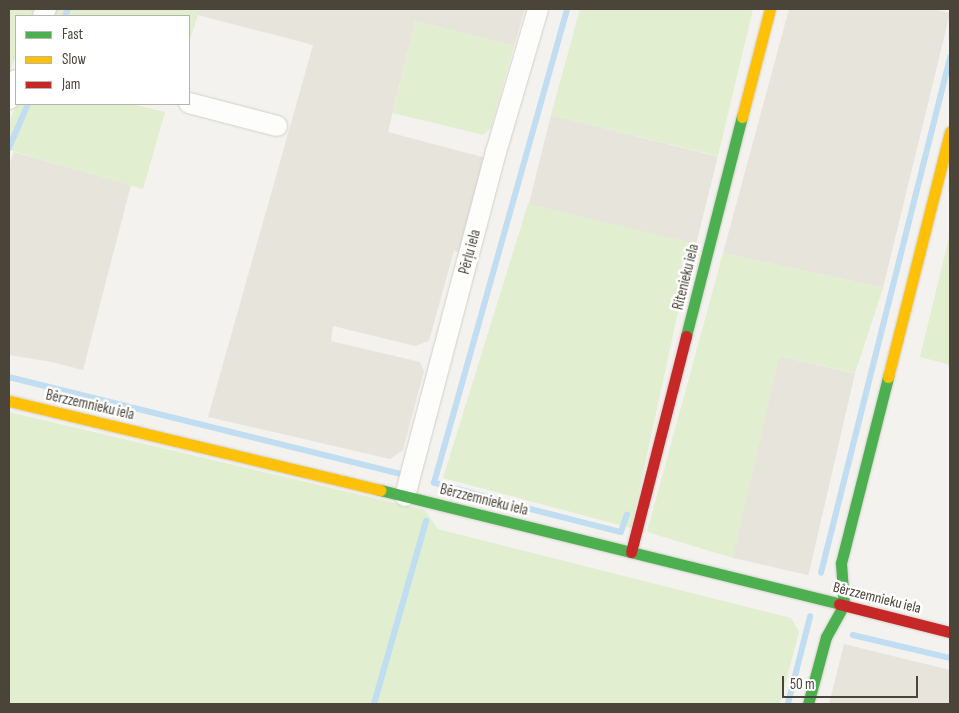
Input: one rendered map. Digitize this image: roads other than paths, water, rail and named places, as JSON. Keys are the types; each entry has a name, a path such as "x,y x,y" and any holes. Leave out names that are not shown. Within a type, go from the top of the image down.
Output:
{"street":[{"name":"Pērļu iela","path":"405,496 496,152 538,9"},
{"name":"Ritenieku iela","path":"631,552 770,9"},
{"path":"9,99 15,83"},
{"path":"190,103 277,126"},
{"path":"808,704 826,637 844,604 841,563 950,132"},
{"name":"Bērzzemnieku iela","path":"9,400 844,604 950,632"}],"waterway":[{"path":"65,15 68,9"},
{"path":"496,500 434,483 567,9"},
{"path":"821,573 950,58"},
{"path":"9,148 28,105"},
{"path":"9,377 400,474"},
{"path":"519,506 621,532 627,515"},
{"path":"374,704 426,521"},
{"path":"788,704 810,617"},
{"path":"853,635 950,658"}]}
